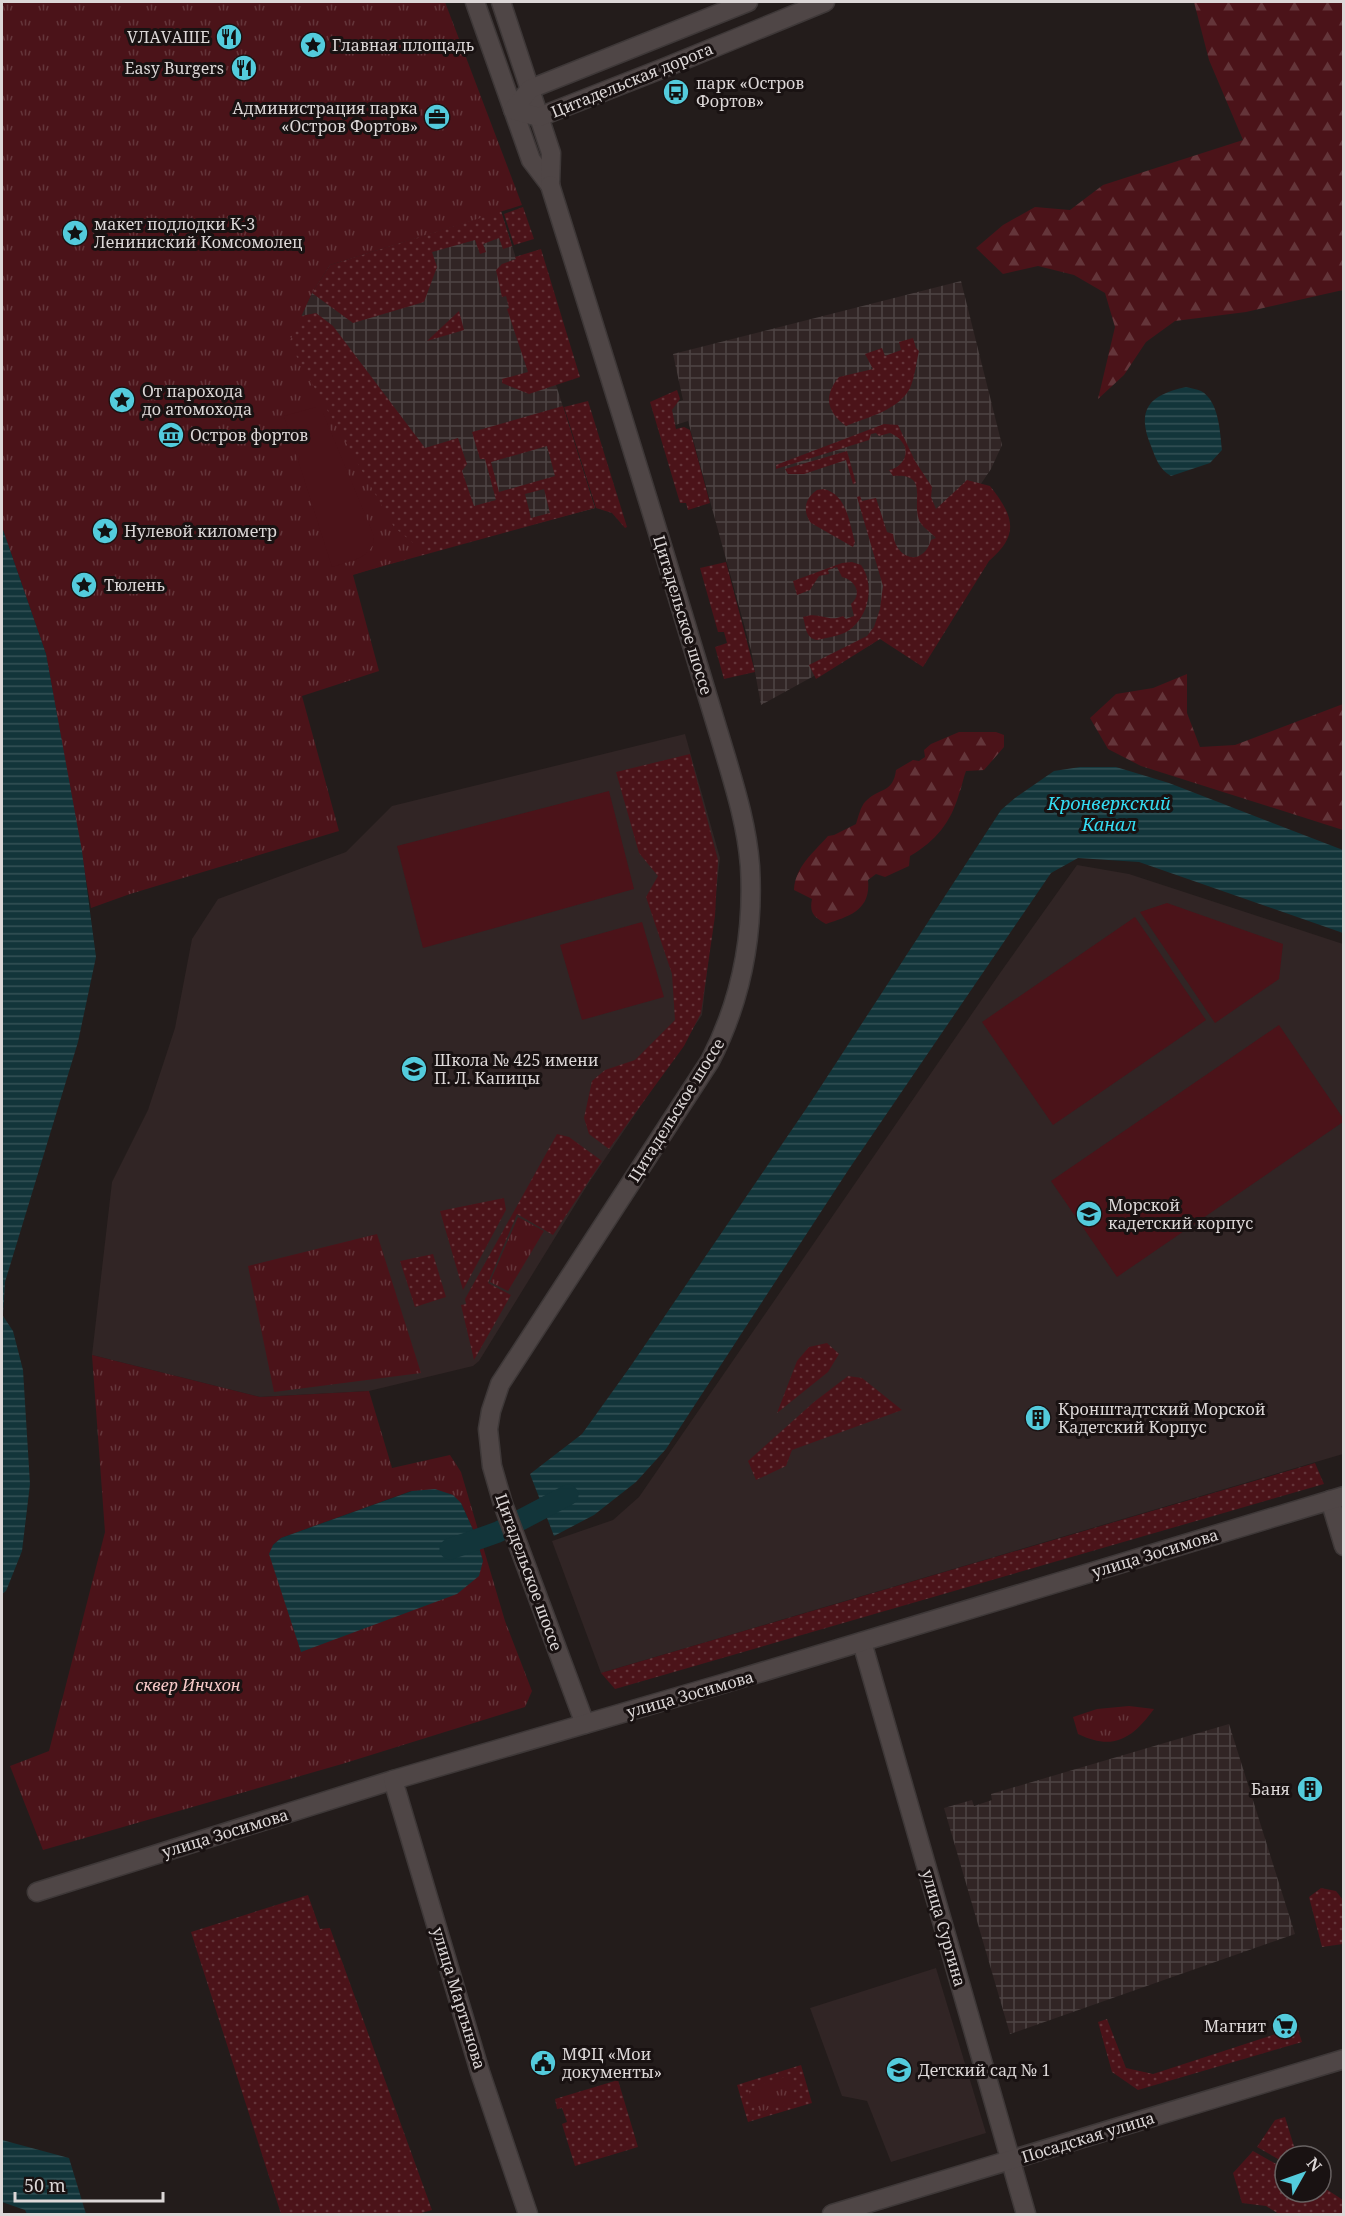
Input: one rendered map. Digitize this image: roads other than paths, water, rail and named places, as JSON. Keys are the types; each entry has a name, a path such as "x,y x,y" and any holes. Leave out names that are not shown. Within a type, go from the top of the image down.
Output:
{"street":[{"name":"Цитадельское шоссе","path":"475,2 531,160 550,185 660,538 740,804 747,835 750,892 746,945 736,1000 723,1036 710,1060 500,1384 491,1411 488,1429 492,1466 503,1504 585,1724"},
{"name":"Цитадельское шоссе","path":"501,2 552,153 550,185"},
{"name":"Цитадельская дорога","path":"748,2 530,89 513,110 539,117 825,2"},
{"path":"1337,1498 1344,1546"},
{"name":"улица Зосимова","path":"37,1892 393,1780 862,1642 1337,1498"},
{"name":"улица Сургина","path":"862,1642 1026,2214"},
{"name":"улица Мартынова","path":"393,1780 480,2072 528,2214"},
{"name":"Посадская улица","path":"832,2214 1344,2059"}],"water":[{"path":"1186,387 1201,391 1212,402 1218,418 1222,450 1210,463 1171,476 1161,467 1155,455 1147,433 1146,413 1155,399 1173,390"},
{"path":"2,527 46,654 82,851 96,957 78,1042 5,1282 3,1316 13,1331 23,1370 30,1484 22,1551 6,1591 2,1594"},
{"name":"Кронверкский Канал","path":"1080,767 1116,767 1169,783 1343,850 1343,933 1139,862 1078,858 1051,873 849,1169 666,1449 636,1482 594,1515 554,1536 530,1474 582,1434 630,1367 810,1103 1001,810 1054,771"},
{"path":"435,1489 453,1495 461,1503 475,1534 483,1561 479,1576 457,1594 301,1652 269,1554 273,1545 281,1538 412,1491"},
{"path":"2,2140 69,2158 86,2214 27,2214 25,2210 2,2202"}],"waterway":[{"path":"450,1549 498,1532 568,1495"}],"place":[{"name":"VЛАVАШЕ","path":"229,37"},
{"name":"Главная площадь","path":"313,45"},
{"name":"Easy Burgers","path":"244,68"},
{"name":"парк «Остров Фортов»","path":"676,92"},
{"name":"Администрация парка «Остров Фортов»","path":"437,117"},
{"name":"макет подлодки К-3 Лениниский Комсомолец","path":"75,233"},
{"name":"От парохода до атомохода","path":"122,400"},
{"name":"Остров фортов","path":"171,435"},
{"name":"Нулевой километр","path":"105,531"},
{"name":"Тюлень","path":"84,585"},
{"name":"Школа № 425 имени П. Л. Капицы","path":"414,1069"},
{"name":"Морской кадетский корпус","path":"1089,1214"},
{"name":"Кронштадтский Морской Кадетский Корпус","path":"1038,1418"},
{"name":"Баня","path":"1310,1789"},
{"name":"Магнит","path":"1285,2026"},
{"name":"МФЦ «Мои документы»","path":"543,2063"},
{"name":"Детский сад № 1","path":"899,2070"}],"park label":[{"name":"сквер Инчхон","path":"188,1685"}]}
